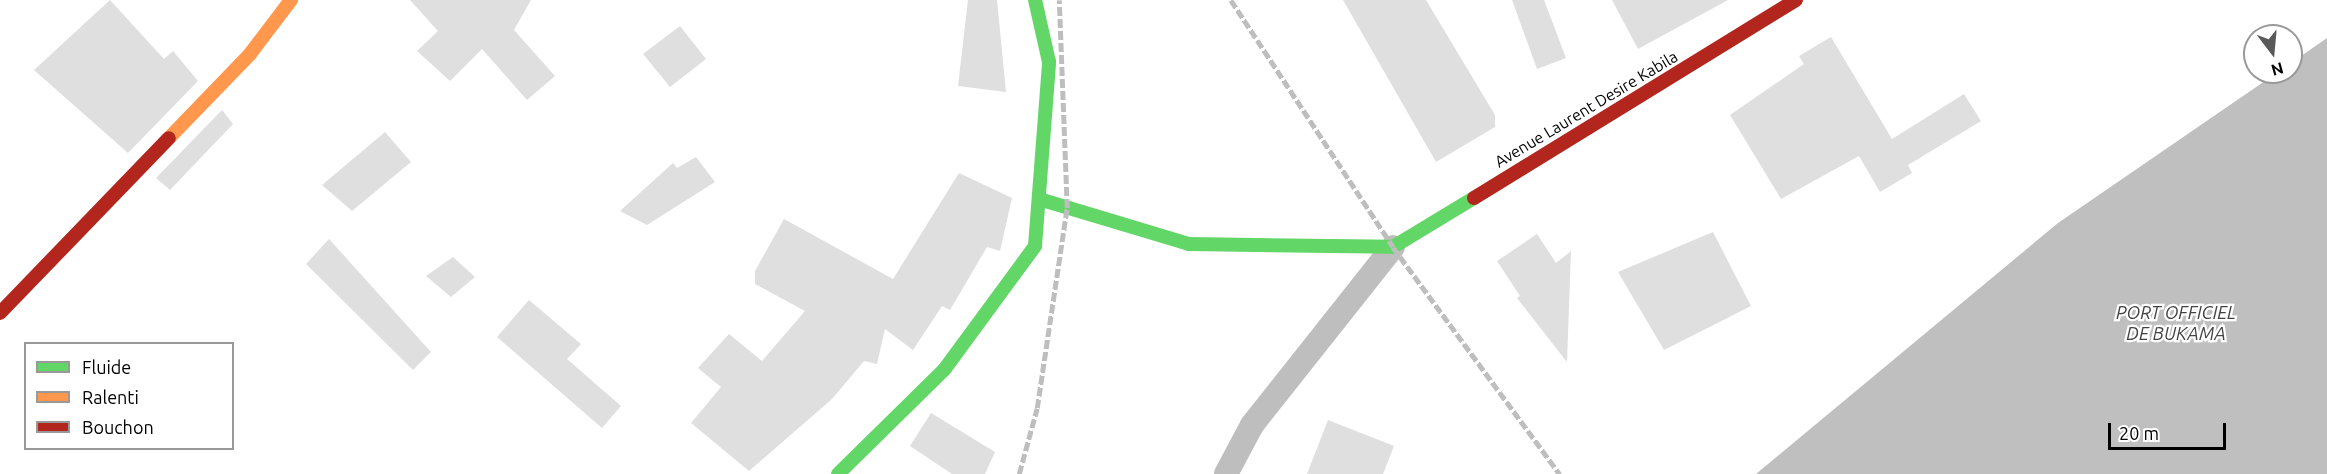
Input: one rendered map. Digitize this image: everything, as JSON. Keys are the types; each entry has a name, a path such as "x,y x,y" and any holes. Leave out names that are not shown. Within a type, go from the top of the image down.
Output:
{"street":[{"path":"0,313 250,54 291,0"},
{"path":"838,474 944,370 1035,246 1049,62 1035,0"},
{"name":"Avenue Laurent Desire Kabila","path":"1393,247 1796,0"},
{"path":"1039,200 1189,244 1393,247"}],"lane":[{"path":"1226,474 1252,425 1393,247"}],"water":[{"name":"PORT OFFICIEL DE BUKAMA","path":"2327,38 2327,474 1756,474 2058,223 2261,84 2303,84 2303,55"}],"building":[{"path":"110,0 164,59 173,51 198,81 128,153 34,70"},
{"path":"410,0 531,0 514,30 555,76 527,100 482,49 450,81 417,51 438,31"},
{"path":"968,0 997,0 1006,92 958,86"},
{"path":"1343,0 1426,0 1495,115 1495,127 1436,162"},
{"path":"1512,0 1544,0 1566,58 1537,69"},
{"path":"1612,0 1728,0 1638,49"},
{"path":"680,26 706,59 670,87 643,54"},
{"path":"1831,37 1892,139 1964,94 1981,121 1908,165 1912,173 1880,192 1859,156 1781,199 1730,115 1804,64 1799,56"},
{"path":"222,110 233,124 170,190 156,178"},
{"path":"385,132 411,162 352,211 322,185"},
{"path":"696,157 715,182 647,225 620,211 673,163 677,168"},
{"path":"959,173 1012,198 1000,251 987,247 950,310 942,306 913,350 885,329 877,364 864,361 832,399 749,471 691,423 721,387 698,368 729,334 762,361 805,311 755,284 755,271 784,219 893,279"},
{"path":"1713,232 1751,306 1664,350 1618,272"},
{"path":"1537,234 1556,263 1571,251 1567,362 1517,298 1520,296 1497,261"},
{"path":"329,239 431,352 413,370 306,264"},
{"path":"453,257 475,277 451,297 426,276"},
{"path":"529,300 581,344 567,359 621,406 602,428 497,337"},
{"path":"931,413 995,452 985,474 952,474 910,446"},
{"path":"1328,420 1394,446 1383,474 1307,474"}],"railway":[{"path":"1019,474 1037,408 1067,208 1059,0"},
{"path":"1231,0 1393,247 1560,474"}],"traffic: fast":[{"path":"838,474 944,370 1035,246 1049,62 1035,0"},
{"path":"1039,199 1189,244 1393,247 1474,198"}],"traffic: slow":[{"path":"169,138 250,54 291,0"}],"traffic: jam":[{"path":"1474,198 1796,0"},
{"path":"0,313 169,138"}]}
